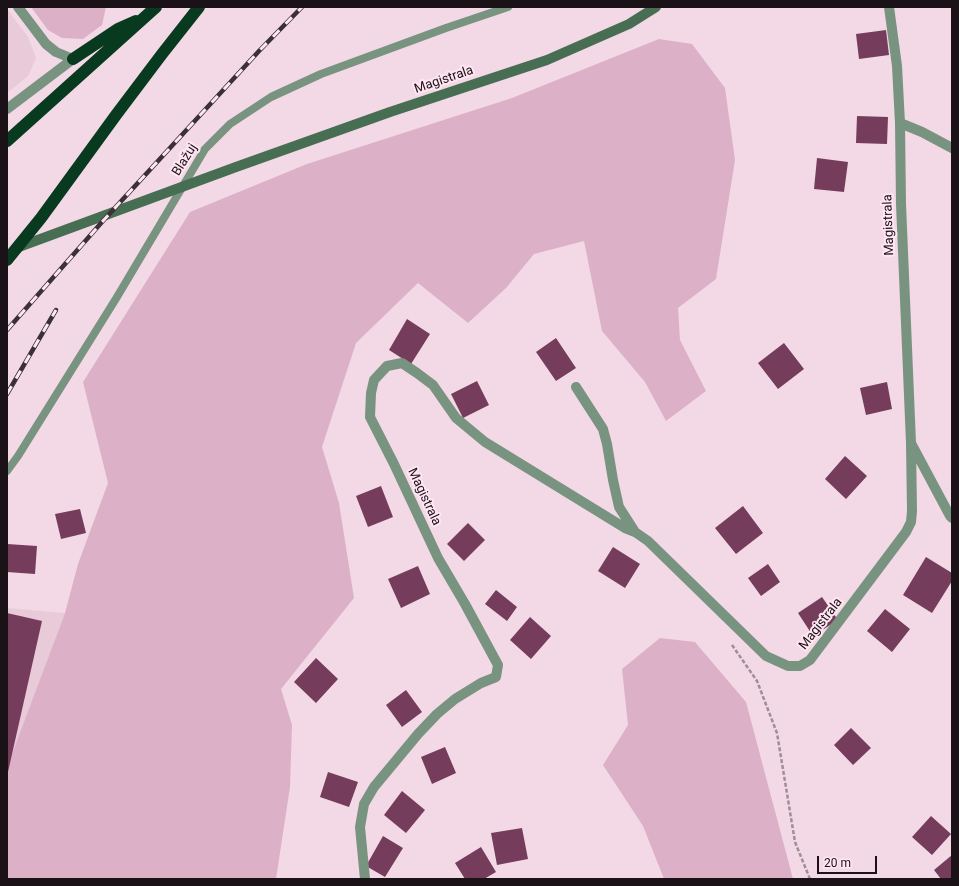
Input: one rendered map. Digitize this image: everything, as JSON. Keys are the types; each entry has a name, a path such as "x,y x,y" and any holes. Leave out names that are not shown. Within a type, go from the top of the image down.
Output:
{"highway":[{"path":"7,141 156,7"},
{"path":"7,260 41,218 134,90 199,7"},
{"path":"73,59 118,29 146,17"}],"main road":[{"name":"Magistrala","path":"7,251 390,112 547,60 630,24 656,7"}],"street":[{"path":"18,7 46,44 56,52 73,59"},
{"name":"Magistrala","path":"365,879 360,827 364,804 374,787 418,734 437,714 455,698 496,677 498,665 438,558 394,464 370,417 371,393 374,380 387,366 402,363 433,385 456,418 485,442 625,528 648,540 766,656 788,666 800,666 810,660 906,532 911,522 912,511 911,443 901,204 900,123 897,66 889,7"},
{"path":"7,108 73,59"},
{"path":"900,123 922,132 952,148"},
{"name":"Magistrala","path":"576,387 602,429 607,444 619,507 635,532"},
{"name":"Magistrala","path":"911,443 952,518"}],"lane":[{"name":"Blažuj","path":"7,471 117,297 205,149 230,124 271,97 321,74 508,7"}],"path":[{"path":"727,617 732,646 757,681 777,733 795,842 810,879"}],"shaded area":[{"path":"31,7 106,7 102,25 83,39 62,38 48,30"},
{"path":"7,9 28,37 36,58 28,76 7,93"},
{"path":"659,39 692,44 725,88 735,160 716,279 678,308 680,340 706,391 666,421 645,382 602,331 584,241 534,254 506,288 468,323 418,283 356,343 322,447 339,503 354,598 281,689 292,725 290,787 276,879 7,879 7,767 65,613 78,564 108,483 83,382 190,212 307,164 512,98"},
{"path":"7,608 65,613 7,767"},
{"path":"660,638 695,642 746,702 793,879 664,879 643,826 603,765 628,725 622,669"}],"building":[{"path":"886,30 889,55 859,59 856,34"},
{"path":"857,116 888,117 887,144 856,143"},
{"path":"817,158 848,162 844,192 814,189"},
{"path":"407,319 430,334 411,364 389,350"},
{"path":"556,338 576,368 556,381 536,352"},
{"path":"784,343 804,369 778,389 758,363"},
{"path":"477,381 489,405 463,418 451,394"},
{"path":"887,382 892,409 866,415 860,388"},
{"path":"845,456 867,476 846,499 825,479"},
{"path":"381,486 393,517 368,527 356,496"},
{"path":"743,506 763,533 736,554 715,528"},
{"path":"80,509 86,533 61,539 55,514"},
{"path":"468,523 485,540 464,561 447,544"},
{"path":"7,544 37,546 35,574 7,572"},
{"path":"613,547 640,564 625,588 598,571"},
{"path":"926,557 952,573 952,581 932,613 903,595"},
{"path":"768,564 780,582 761,596 748,578"},
{"path":"418,566 430,594 401,608 388,579"},
{"path":"496,590 517,607 507,621 485,604"},
{"path":"822,597 838,620 813,636 798,613"},
{"path":"885,609 910,629 892,652 867,631"},
{"path":"7,613 42,621 8,772 7,772"},
{"path":"530,617 551,636 531,659 510,640"},
{"path":"316,658 338,679 316,703 294,682"},
{"path":"406,690 422,712 402,727 386,705"},
{"path":"851,728 871,748 853,765 834,745"},
{"path":"445,747 456,773 432,784 421,757"},
{"path":"328,772 358,782 349,807 320,797"},
{"path":"402,791 425,810 406,833 384,815"},
{"path":"931,816 951,834 932,855 912,837"},
{"path":"522,828 528,859 497,865 491,833"},
{"path":"383,836 403,848 385,877 366,866"},
{"path":"481,847 496,872 484,879 465,879 455,863"},
{"path":"952,855 952,879 941,879 934,870"}],"railway":[{"path":"7,330 102,222 259,51 302,7"},
{"path":"7,394 56,310"}]}
